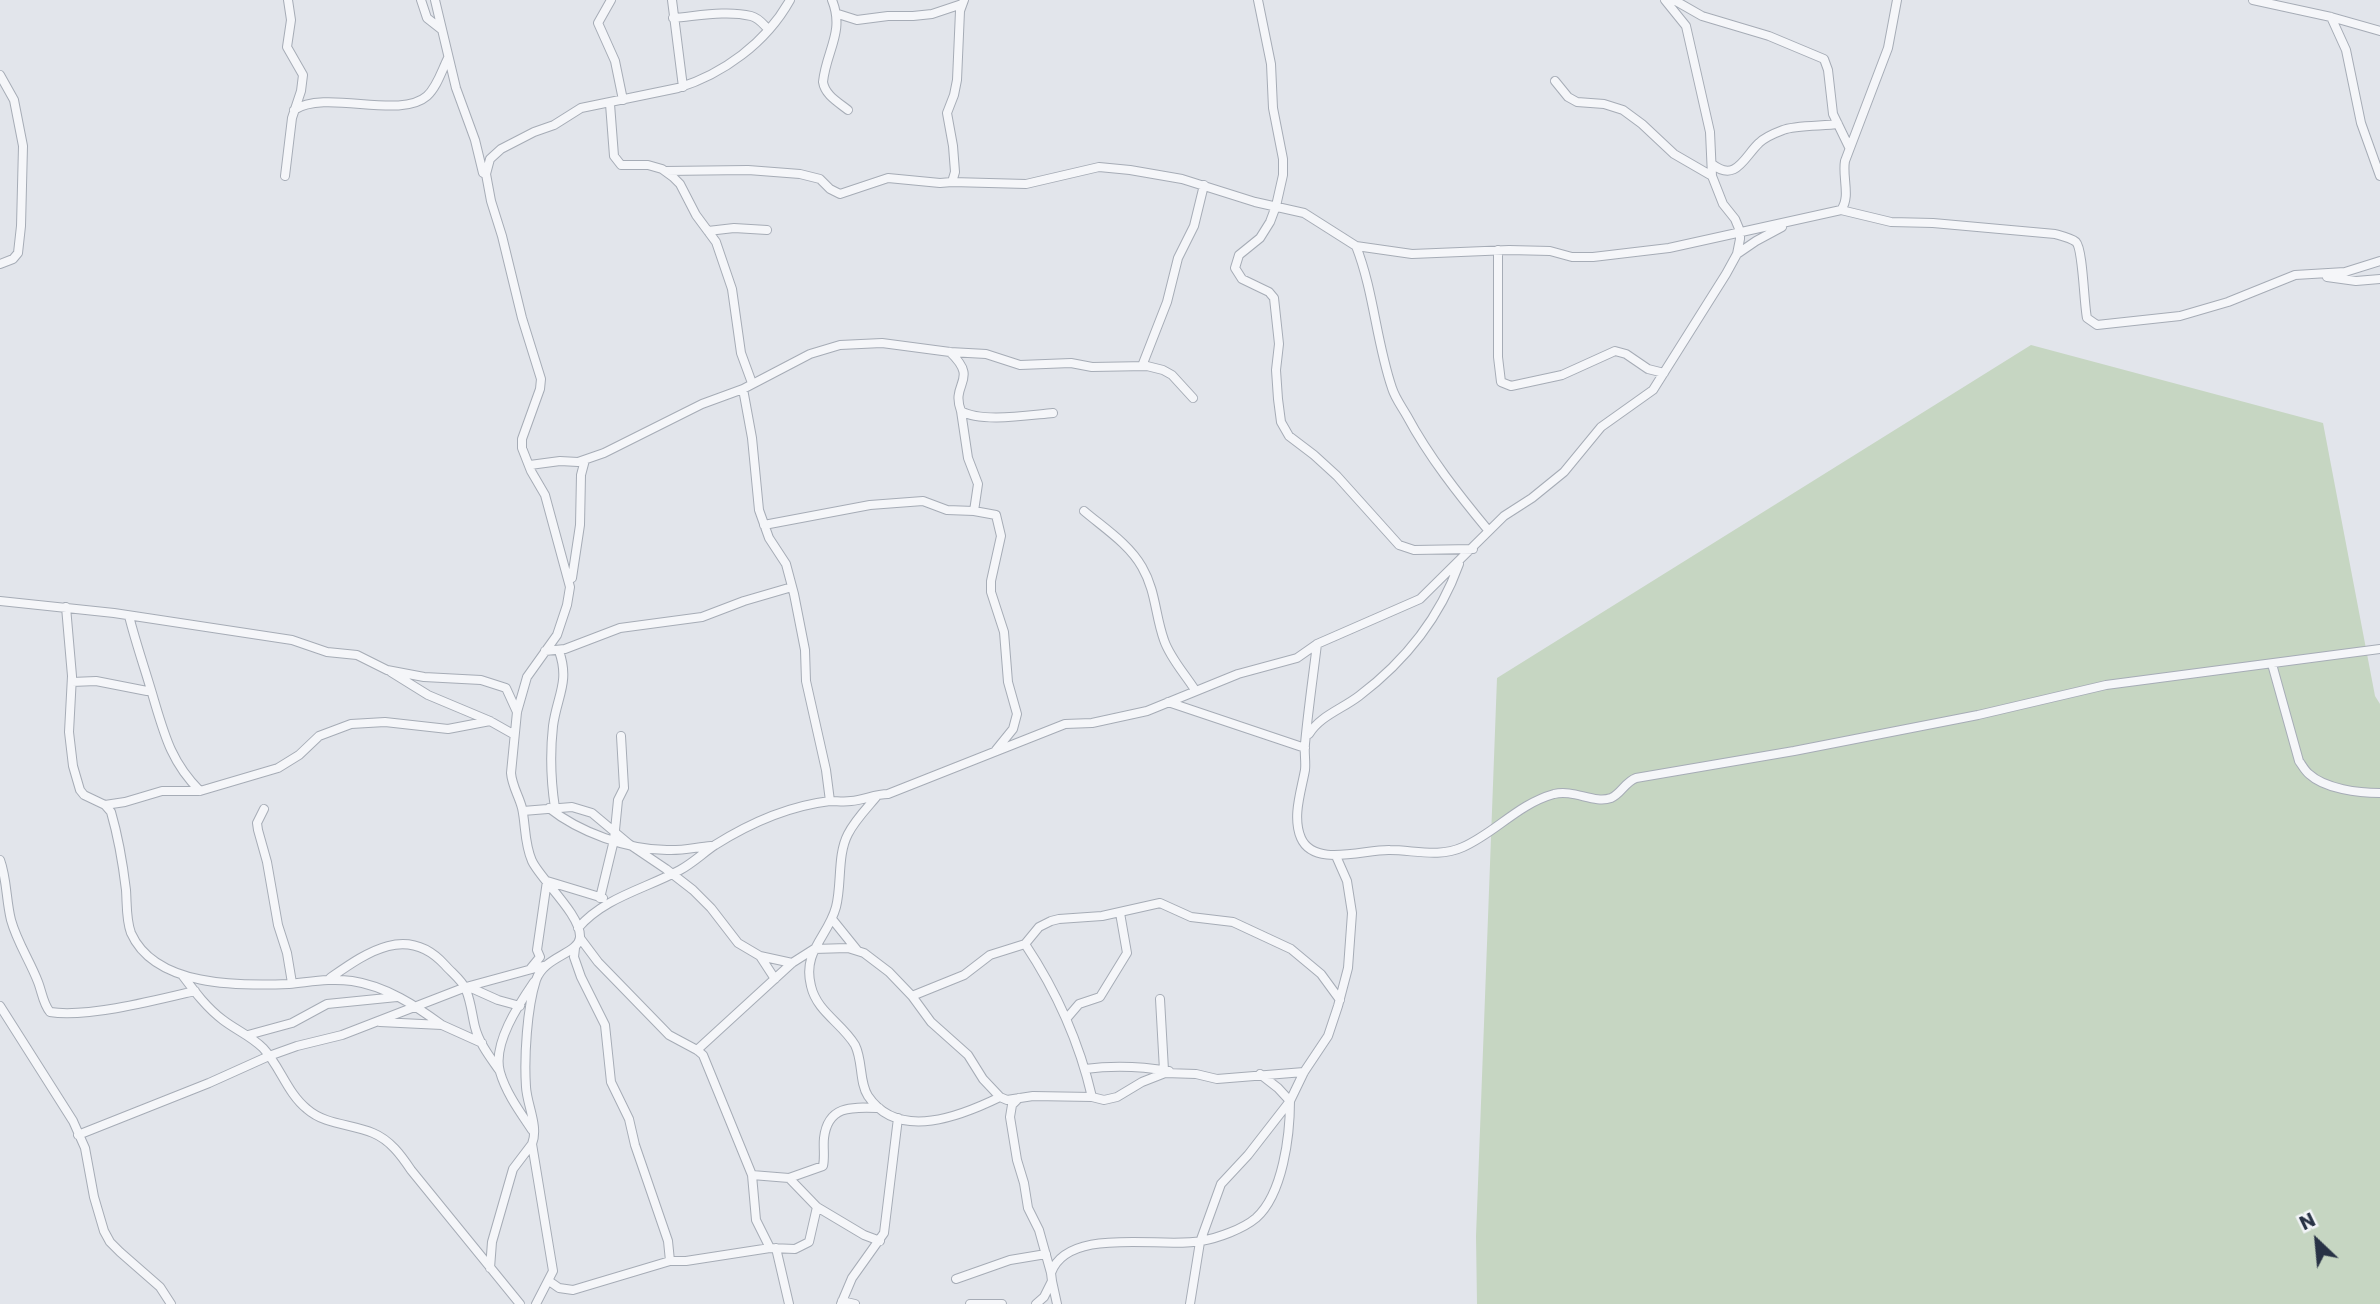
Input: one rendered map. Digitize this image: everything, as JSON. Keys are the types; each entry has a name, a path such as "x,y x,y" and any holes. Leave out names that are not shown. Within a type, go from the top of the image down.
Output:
{"street":[{"path":"285,176 294,110 303,75 287,47 291,20 288,0"},
{"path":"421,0 426,18 441,29"},
{"path":"435,0 448,58 486,174 522,318 541,379 522,439 522,448 545,495 570,587"},
{"path":"611,0 598,23 615,61 623,100"},
{"path":"672,0 683,87"},
{"path":"486,174 490,159 511,144 554,125 581,108 693,85 724,68 744,54 778,19 790,0"},
{"path":"832,0 838,14 836,33 823,82 832,97 848,110"},
{"path":"1258,0 1271,64 1273,108 1283,159 1283,175 1276,206 1264,233 1239,255 1235,268 1242,279 1269,292 1274,298 1279,344 1276,370 1278,399 1284,428 1294,442 1314,455 1337,476 1399,545 1414,550 1473,549"},
{"path":"578,928 588,916 613,900 673,874 713,846 767,817 793,808 830,801 863,800 879,794 888,794 1065,724 1079,725 1147,710 1238,674 1297,657 1317,644 1420,599 1473,549 1488,530 1564,472 1601,427 1649,393 1708,305 1737,254 1740,231 1735,219 1723,204 1712,176 1710,132 1686,26 1665,0"},
{"path":"1674,0 1702,16 1769,36 1824,59 1828,70 1831,106 1849,147"},
{"path":"1841,210 1846,198 1844,168 1849,147 1888,48 1896,0"},
{"path":"2253,0 2380,31"},
{"path":"838,14 857,20 913,16 932,14 963,2 957,80 947,113 954,146 955,172 952,182"},
{"path":"673,18 733,14 751,16 760,20 768,29"},
{"path":"2331,17 2346,50 2361,123 2380,176"},
{"path":"294,110 312,103 394,105 422,99 435,84 448,58"},
{"path":"0,75 14,100 23,146 18,253 13,259 0,264"},
{"path":"1555,81 1568,97 1577,102 1604,104 1623,110 1674,154 1712,176"},
{"path":"610,104 614,156 625,166 648,165 665,171 748,170 800,174 820,179 840,194 888,178 940,183 1026,184 1099,167 1143,172 1204,185 1245,199 1304,213 1356,246 1433,254 1497,250 1550,251 1572,257 1592,257 1669,248 1841,210 1891,222 2055,234 2071,239 2078,245 2087,318 2096,326 2180,316 2228,302 2277,281 2307,274 2344,272 2380,261"},
{"path":"1712,164 1718,169 1728,171 1738,168 1763,139 1788,128 1838,124"},
{"path":"665,171 680,184 696,215 718,247 732,289 741,353 752,383"},
{"path":"1142,366 1167,302 1178,258 1194,226 1204,185"},
{"path":"1737,254 1756,240 1791,222"},
{"path":"708,231 734,228 767,230"},
{"path":"1356,246 1365,270 1377,333 1393,391 1426,449 1488,530"},
{"path":"1497,250 1498,357 1501,382 1511,386 1562,375 1615,351 1626,354 1648,369 1664,373"},
{"path":"2307,274 2356,281 2380,279"},
{"path":"530,465 550,461 573,463 585,460 624,444 702,404 743,389 810,354 840,345 882,343 986,354 1020,365 1071,363 1100,368 1142,366 1163,370 1172,375 1192,398"},
{"path":"950,352 965,370 958,399 968,458 978,484 974,511"},
{"path":"743,389 752,438 756,490 764,525 786,564 792,587 803,634 806,681 826,770 830,801"},
{"path":"961,411 982,417 1054,413"},
{"path":"387,670 424,677 481,680 506,688 518,685 527,677 557,635 563,621 580,525 581,475 585,460"},
{"path":"764,525 870,505 923,501 947,510 993,514 998,519 1000,543 991,580 991,592 1004,632 1008,682 1017,714 1013,729 994,752"},
{"path":"1084,511 1125,545 1142,566 1155,596 1168,650 1195,690"},
{"path":"1305,744 1314,726 1362,694 1408,651 1437,611 1452,584 1460,562"},
{"path":"545,651 559,651 620,628 702,617 792,587"},
{"path":"0,601 66,607 292,640 327,652 357,655 428,695 490,721 513,734"},
{"path":"66,607 72,682 70,747 79,790 106,805 162,791 200,791 278,768 299,755 318,736 351,724 385,722 448,729 490,721"},
{"path":"129,616 146,680 172,754 186,776 200,791"},
{"path":"1317,644 1305,744 1305,768 1297,808 1298,829 1306,846 1313,851 1336,856 1389,850 1451,852 1482,836 1515,813 1555,794 1571,792 1602,799 1612,798 1629,781 1636,778 1978,715 2106,685 2380,649"},
{"path":"559,651 565,671 553,728 552,808 567,821 629,844 673,874 711,908 738,943 760,956 792,963"},
{"path":"2272,664 2299,761 2308,774 2319,782 2344,789 2380,793"},
{"path":"527,677 513,734 511,780 523,811 524,832 530,858 558,895 578,928 580,938 604,969 669,1035 701,1052 752,1175 756,1220 773,1248 789,1304"},
{"path":"72,682 96,681 147,691"},
{"path":"506,688 517,712"},
{"path":"1168,702 1305,744"},
{"path":"600,898 615,837 618,800 624,788 621,736"},
{"path":"879,794 848,833 844,845 832,919 808,964 808,975 815,998 855,1045 867,1094 879,1108 898,1118 921,1121 945,1119 1000,1097"},
{"path":"106,805 113,820 126,887 131,932 146,955 162,967 183,976 233,983 292,984 330,978 370,985 416,1006 443,1025 482,1043"},
{"path":"523,811 572,807 592,813 615,837"},
{"path":"264,808 257,823 258,830 292,984"},
{"path":"629,844 667,850 713,846"},
{"path":"1190,1304 1200,1242 1221,1184 1248,1155 1290,1101 1304,1072 1328,1036 1340,1000 1348,968 1352,913 1347,881 1336,856"},
{"path":"0,860 12,924 39,984 45,1006 50,1012 65,1014 91,1011 195,991"},
{"path":"547,881 613,900"},
{"path":"531,968 541,957 537,950 547,881"},
{"path":"912,996 964,975 989,955 1025,944 1039,927 1051,921 1120,913 1160,903 1191,917 1219,919 1247,927 1295,951 1321,974 1340,1000"},
{"path":"1067,1018 1080,1004 1100,997 1127,953 1120,913"},
{"path":"832,919 857,950 889,971 931,1022 968,1055 983,1079 1000,1097 1007,1100 1019,1097 1092,1097 1104,1100 1117,1097 1142,1082 1174,1072"},
{"path":"580,938 574,957 605,1025 611,1082 631,1126 668,1241 670,1261"},
{"path":"1025,944 1067,1018 1092,1097"},
{"path":"330,978 372,950 391,945 411,945 426,949 438,957 467,987 520,1006"},
{"path":"697,1049 792,963 814,949 838,947 857,950"},
{"path":"78,1135 269,1056 342,1035 467,987 543,966 576,948"},
{"path":"760,956 775,979"},
{"path":"499,1070 498,1060 503,1037 543,966"},
{"path":"183,976 221,1019 248,1035 269,1056 307,1110 316,1116 373,1133 399,1153 520,1304"},
{"path":"536,979 529,1019 526,1081 552,1256 549,1281 536,1304"},
{"path":"467,987 476,1031 534,1139"},
{"path":"248,1035 292,1023 327,1004 397,997"},
{"path":"1160,999 1164,1070"},
{"path":"0,1006 73,1121 85,1149 104,1231 115,1247 160,1287 171,1304"},
{"path":"377,1022 443,1025"},
{"path":"1085,1069 1110,1065 1217,1079 1304,1072"},
{"path":"1036,1304 1044,1297 1061,1256 1093,1245 1200,1242 1255,1219 1264,1209 1278,1180 1290,1126 1290,1101 1278,1087 1259,1074"},
{"path":"1019,1097 1012,1105 1010,1117 1017,1160 1028,1208 1039,1230 1058,1304"},
{"path":"752,1175 789,1178 823,1166 824,1135 828,1120 846,1108 879,1108"},
{"path":"855,1304 842,1303 852,1278 884,1233 898,1118"},
{"path":"490,1268 492,1242 513,1169 534,1139"},
{"path":"789,1178 817,1207 864,1235 880,1241"},
{"path":"549,1281 559,1288 573,1290 670,1261 773,1248 795,1249 809,1242 817,1207"},
{"path":"956,1279 1010,1260 1046,1254"},
{"path":"970,1304 1002,1304"}],"green space":[{"path":"2031,345 2323,423 2375,696 2380,704 2380,1304 1477,1304 1476,1236 1497,678"}]}
